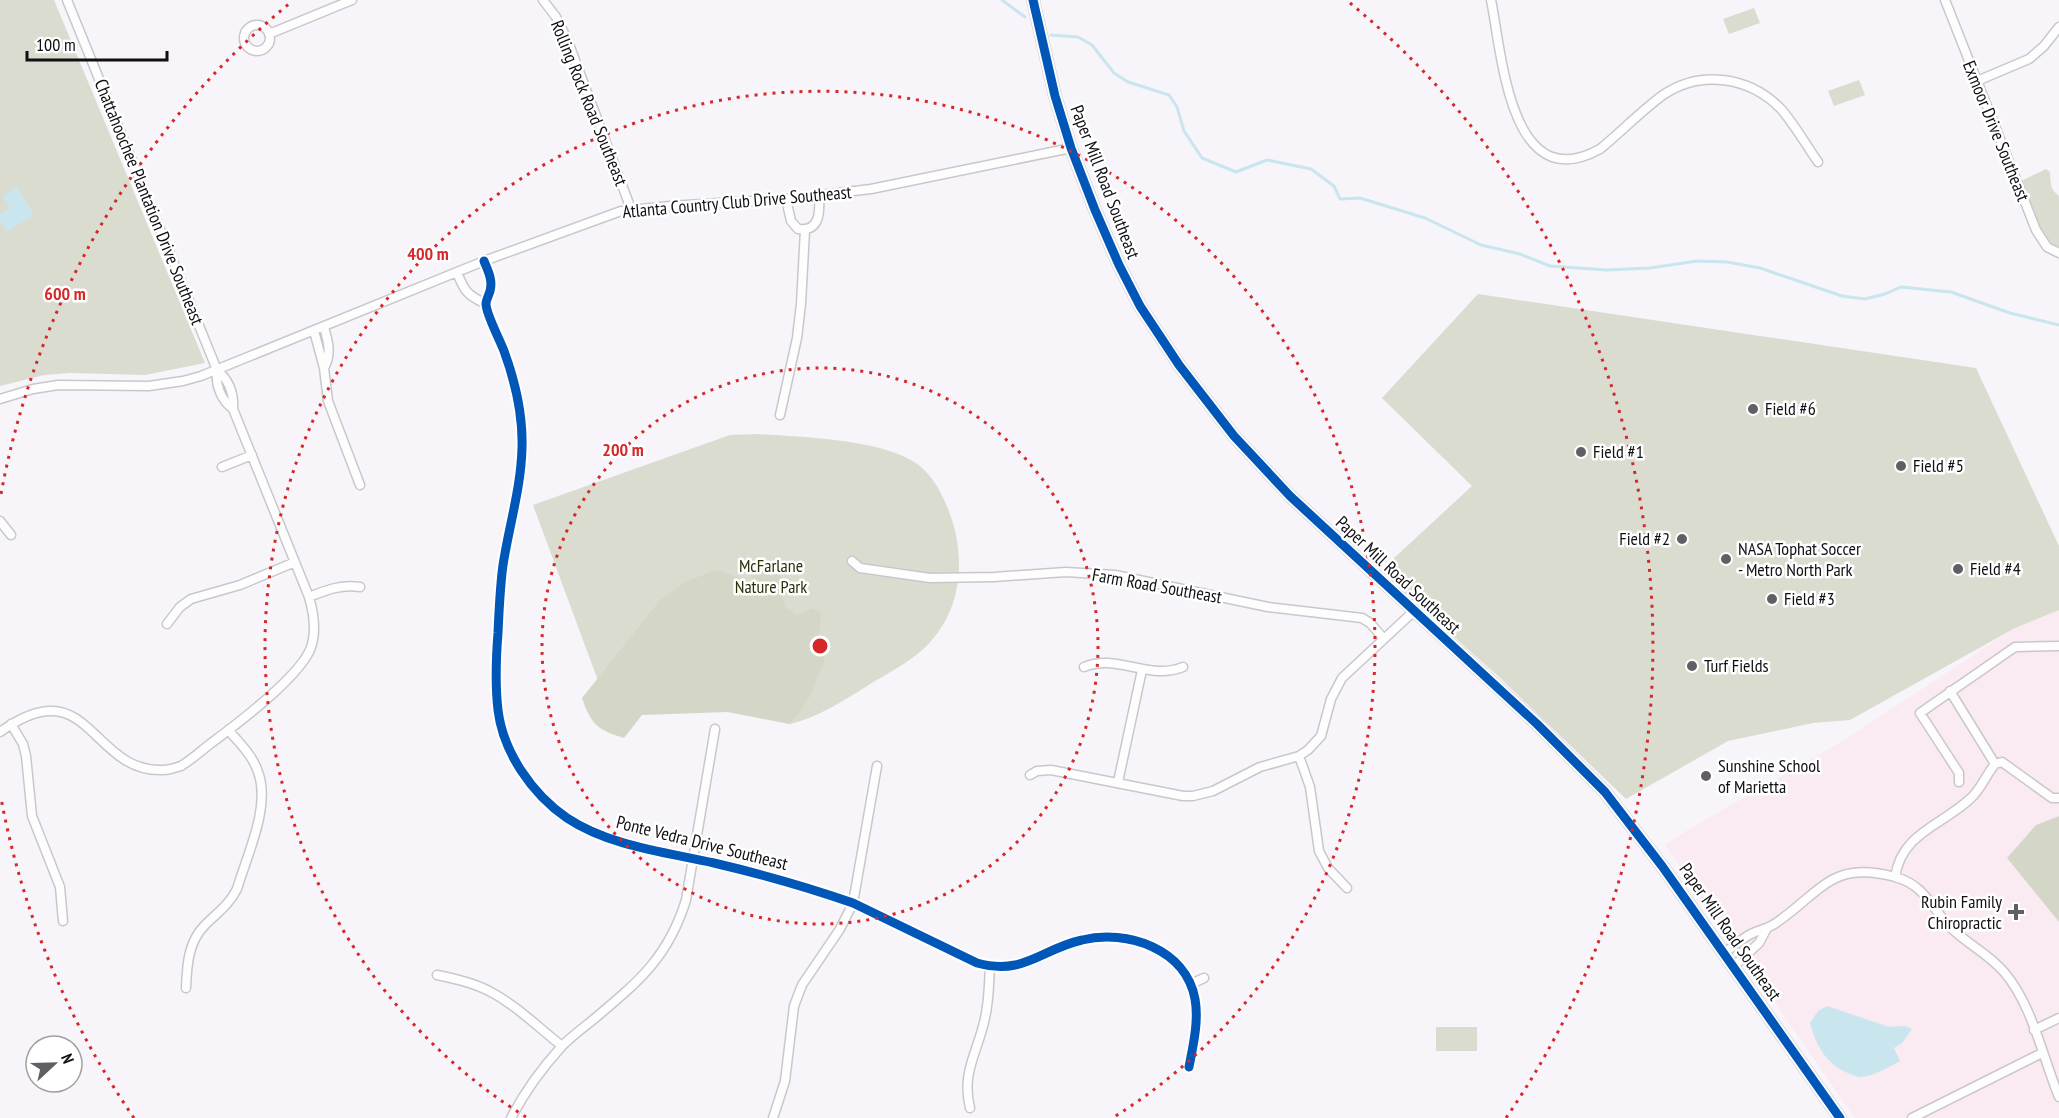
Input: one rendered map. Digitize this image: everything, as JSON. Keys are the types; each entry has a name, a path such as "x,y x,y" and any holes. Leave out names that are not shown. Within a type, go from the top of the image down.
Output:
{"street":[{"name":"Chattahoochee Plantation Drive Southeast","path":"0,732 20,718 46,711 69,714 94,731 126,763 149,770 163,770 182,765 228,730 292,675 309,652 314,640 314,621 309,597 233,409 234,398 227,382 217,370 67,0"},
{"path":"269,34 352,0"},
{"name":"Rolling Rock Road Southeast","path":"543,0 556,17 567,39 631,209"},
{"name":"Paper Mill Road Southeast","path":"1033,0 1050,78 1071,148 1095,210 1119,265 1149,321 1191,381 1251,456 1290,496 1537,724 1605,792 1652,851 1840,1118"},
{"path":"1491,0 1503,68 1517,119 1530,143 1550,156 1570,160 1590,155 1665,94 1681,86 1716,79 1742,83 1764,94 1782,110 1818,162"},
{"name":"Exmoor Drive Southeast","path":"1945,0 2036,230 2047,247 2059,253"},
{"path":"1977,81 2029,59 2044,46 2059,27"},
{"name":"Atlanta Country Club Drive Southeast","path":"0,399 33,389 58,385 149,386 183,381 217,370 484,261 631,209 819,196 912,183 1071,148"},
{"path":"786,199 791,220 798,229 805,230 814,226 819,218 819,196"},
{"path":"780,415 801,304 805,230"},
{"name":"Ponte Vedra Drive Southeast","path":"484,261 491,288 486,304 505,352 514,386 520,416 522,446 520,477 503,565 498,623 498,711 503,732 518,766 543,799 567,818 598,834 637,846 785,880 853,903 977,963 990,966 1027,963 1073,942 1085,939 1112,938 1145,943 1176,962 1191,984 1196,1002 1196,1017 1190,1067"},
{"path":"457,272 463,289 470,297 486,304"},
{"path":"324,327 329,356 324,368"},
{"path":"314,331 324,368 328,401 360,485"},
{"path":"222,467 252,455"},
{"path":"0,521 11,536"},
{"name":"Farm Road Southeast","path":"852,561 860,568 930,578 994,577 1066,572 1115,575 1269,608 1362,618 1370,623 1384,639"},
{"path":"167,624 180,607 191,599 205,593 240,585 295,562"},
{"path":"309,597 337,587 360,587"},
{"path":"1030,775 1037,771 1051,770 1183,796 1193,796 1213,791 1260,767 1299,756 1314,745 1321,736 1331,699 1342,678 1414,611"},
{"path":"1959,782 1959,773 1920,712 2015,647 2059,646"},
{"path":"1084,667 1094,663 1105,663 1167,673 1183,668"},
{"path":"1118,782 1142,670"},
{"path":"1950,691 1995,764"},
{"path":"11,724 23,744 32,816 60,887 63,921"},
{"path":"511,1118 538,1076 562,1046 629,989 660,956 679,923 686,900 715,729"},
{"path":"186,988 188,958 192,945 197,934 232,899 261,811 263,797 258,771 228,730"},
{"path":"1299,756 1310,787 1319,851 1328,868 1347,888"},
{"path":"1895,877 1901,856 1912,842 1972,797 1995,764 2002,762 2008,765 2052,798 2059,798"},
{"path":"773,1118 785,1081 798,996 814,966 840,929 853,903 877,766"},
{"path":"1724,953 1752,933 1766,930 1788,915 1818,887 1837,876 1863,872 1911,882 1920,889 1949,926 1999,966 2015,987 2059,1097"},
{"path":"1734,966 1759,943 1766,930"},
{"path":"970,1108 966,1094 966,1078 985,1017 990,966"},
{"path":"437,975 492,993 562,1046"},
{"path":"1191,984 1204,978"},
{"path":"2034,1030 2059,1018"},
{"path":"1912,1118 2042,1053"}],"shaded area":[{"path":"2059,610 2059,816 2036,825 2007,858 2059,922 2059,1118 1855,1118 1665,845 1841,742 2015,628"}],"green space":[{"path":"0,0 54,0 205,363 145,375 70,373 44,375 0,386"},
{"path":"1754,8 1760,23 1729,34 1723,19"},
{"path":"1859,80 1865,95 1834,106 1828,91"},
{"path":"2046,169 2050,172 2052,188 2059,196 2059,249 2044,238 2021,181"},
{"name":"NASA Tophat Soccer - Metro North Park","path":"1478,294 1976,368 2059,546 2059,610 2015,628 1850,720 1813,723 1728,741 1626,799 1498,676 1380,571 1472,486 1382,398"},
{"name":"McFarlane Nature Park","path":"757,434 835,440 876,447 894,452 924,469 940,491 948,508 959,553 957,589 944,622 921,651 902,665 830,708 790,724 611,689 597,678 533,505 730,435"},
{"path":"773,564 781,577 785,607 797,615 812,608 821,613 819,637 827,650 813,690 803,708 790,724 728,712 642,715 624,738 596,725 582,698 660,600 687,581 716,570 749,581 760,569"},
{"path":"2059,816 2059,922 2007,858 2036,825"},
{"path":"1436,1027 1477,1027 1477,1051 1436,1051"}],"water":[{"path":"17,187 34,215 7,232 0,221 0,215 10,208 3,196"},
{"path":"1827,1006 1889,1027 1905,1026 1912,1029 1902,1043 1894,1048 1900,1061 1876,1073 1861,1077 1840,1069 1823,1053 1810,1023 1818,1011"}],"waterway":[{"path":"1002,0 1025,17"},
{"path":"1051,35 1078,37 1092,45 1114,73 1128,82 1169,95 1177,107 1184,131 1202,158 1236,172 1267,160 1311,169 1334,186 1340,199 1360,198 1425,218 1481,245 1520,254 1550,266 1607,270 1650,268 1697,261 1727,262 1760,268 1842,296 1865,299 1901,287 1951,292 2010,313 2059,325"}],"cycle path":[{"path":"1033,0 1055,96 1071,148 1095,210 1140,306 1179,365 1234,436 1290,496 1537,724 1605,792 1662,866 1840,1118"},
{"path":"484,261 491,283 486,302 487,308 512,374 520,411 522,436 519,478 501,582 496,661 498,710 501,726 513,756 521,771 542,797 583,828 619,842 714,863 836,897 977,963 993,966 1020,964 1068,944 1099,937 1135,941 1152,947 1167,955 1180,967 1195,999 1196,1025 1189,1067"}],"place":[{"name":"Field #6","path":"1753,409"},
{"name":"Field #1","path":"1581,452"},
{"name":"Field #5","path":"1901,466"},
{"name":"Field #2","path":"1682,539"},
{"name":"NASA Tophat Soccer - Metro North Park","path":"1726,559"},
{"name":"Field #4","path":"1958,569"},
{"name":"Field #3","path":"1772,599"},
{"name":"Turf Fields","path":"1692,666"},
{"name":"Sunshine School of Marietta","path":"1706,776"},
{"name":"Rubin Family Chiropractic","path":"2016,912"}]}
